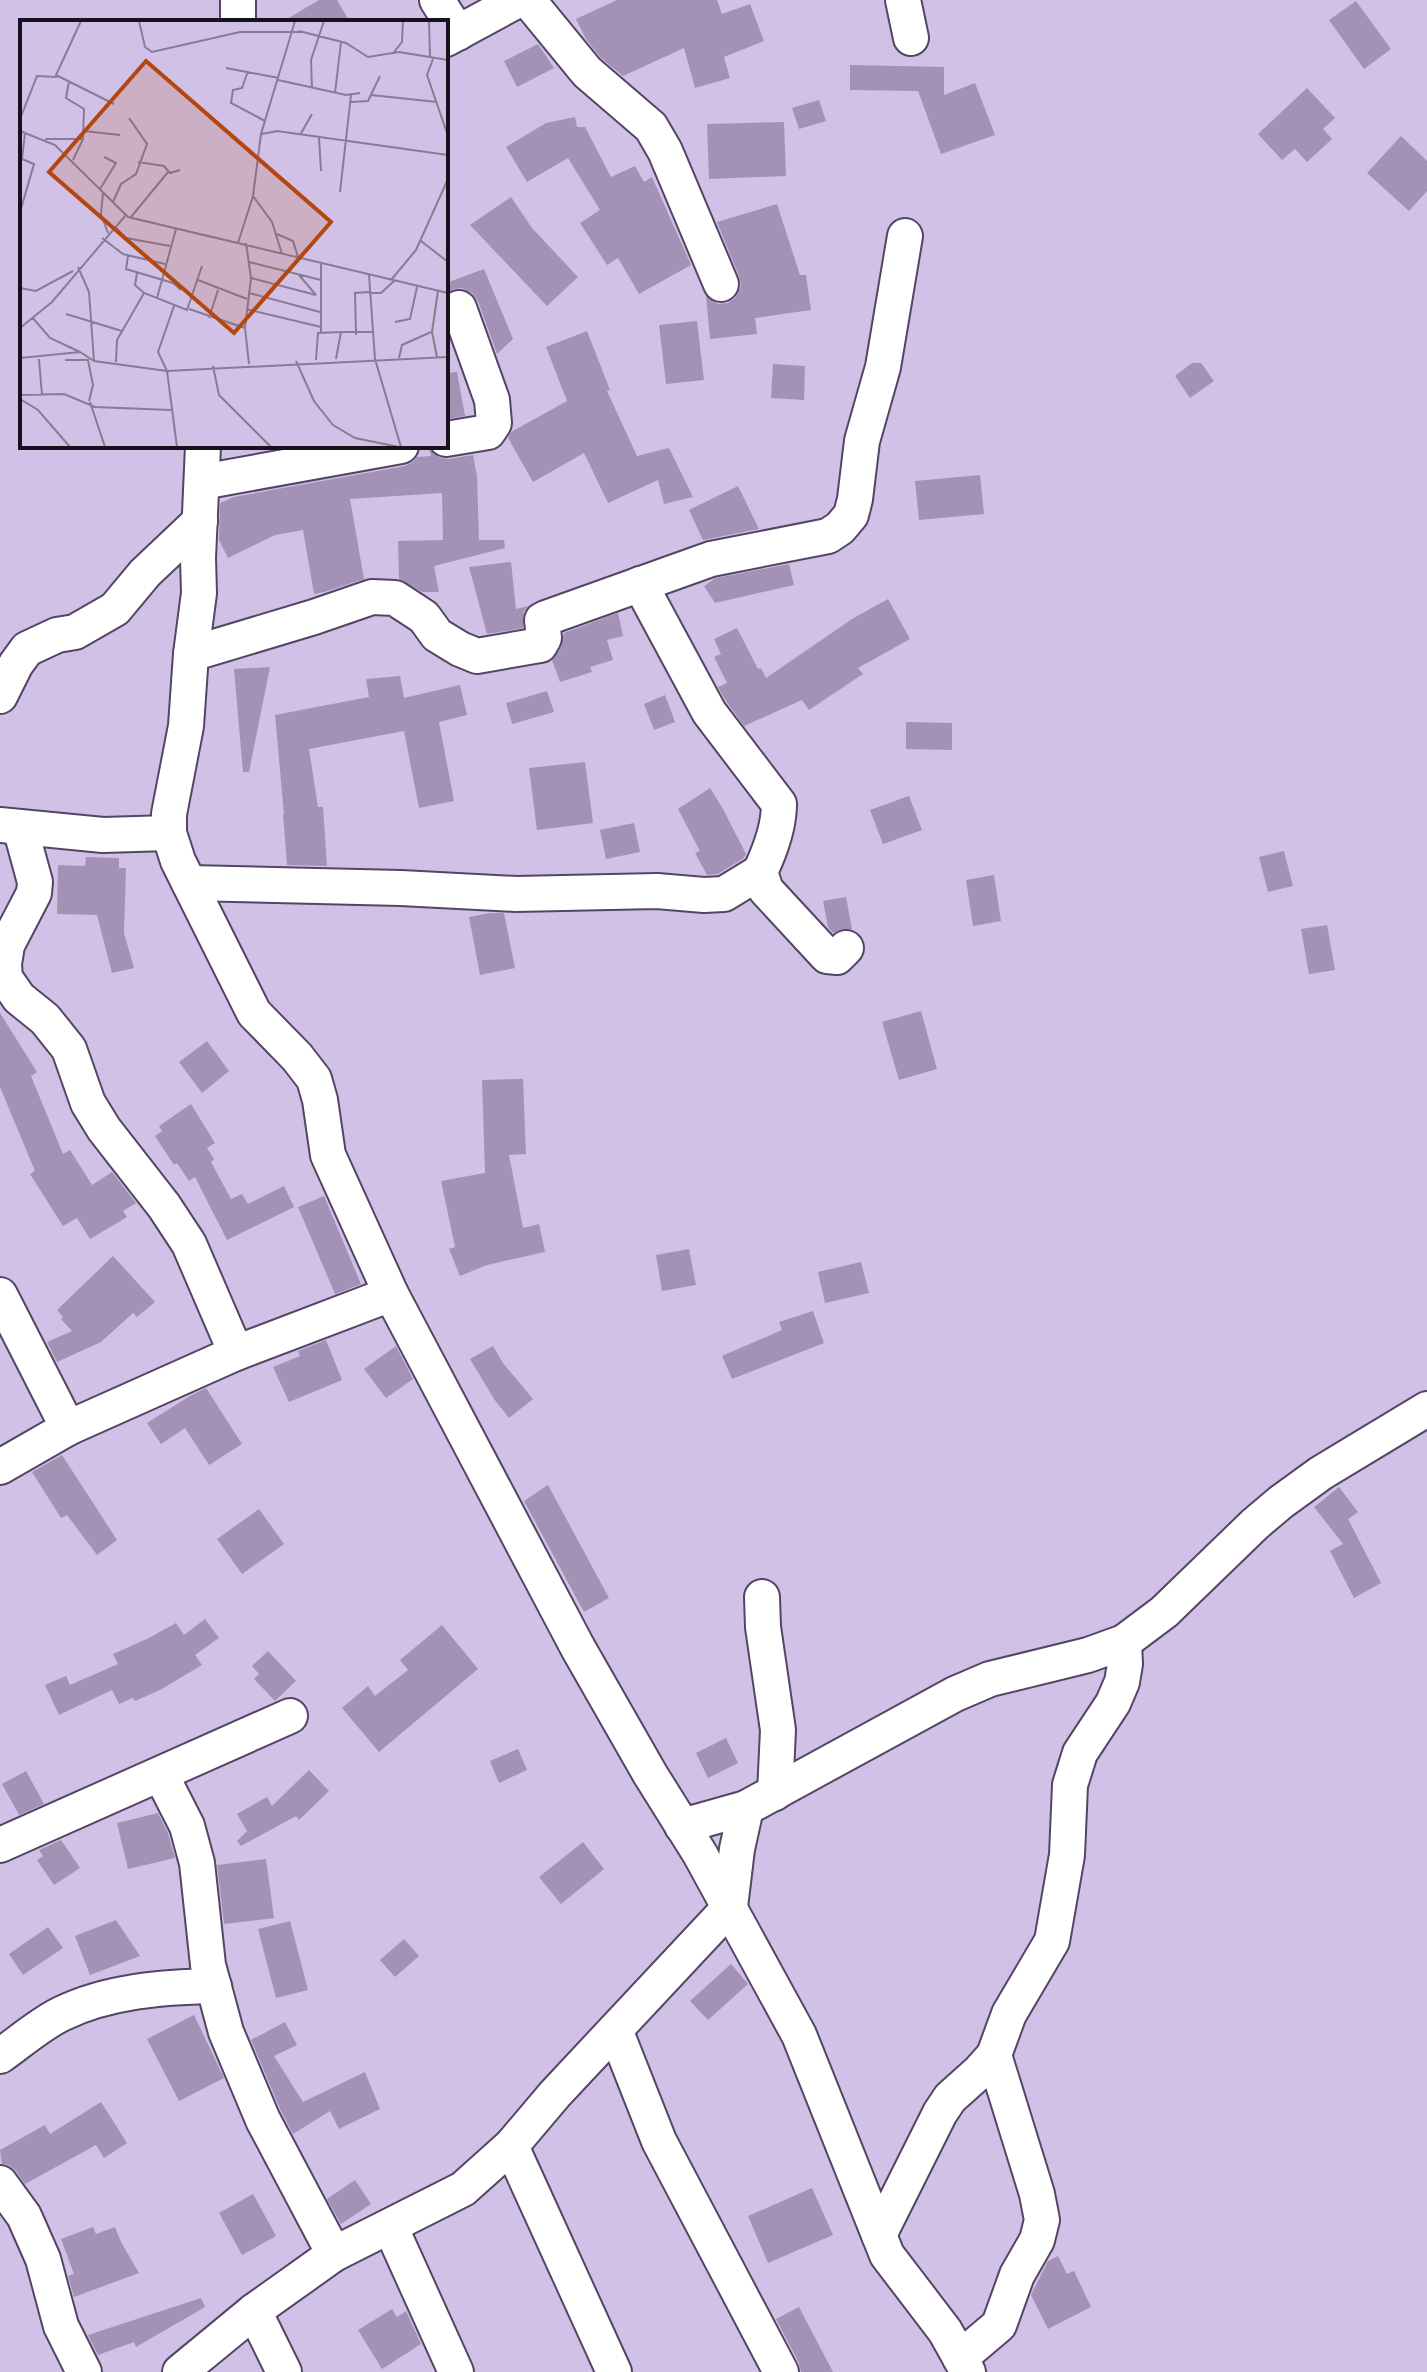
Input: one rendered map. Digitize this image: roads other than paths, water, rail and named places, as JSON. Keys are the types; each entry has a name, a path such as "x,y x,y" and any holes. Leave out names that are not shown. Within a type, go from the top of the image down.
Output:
{"street":[{"path":"437,0 445,20"},
{"path":"452,36 518,0"},
{"path":"528,0 587,72 651,127 665,151 721,284"},
{"path":"903,0 911,38"},
{"path":"191,654 372,597 395,598 424,617 437,635 477,656 540,645 544,638 542,620 546,618 711,559 828,536 851,515 862,441 883,367 905,236"},
{"path":"448,439 488,432 494,423 492,400 459,308"},
{"path":"203,448 199,593 186,726 169,814 169,833 178,861 254,1013 314,1079 328,1155 391,1294 578,1648 730,1907 799,2035 887,2255 945,2331 964,2365 999,2325 1017,2275 1037,2240 1042,2220 1037,2194 994,2055"},
{"path":"202,482 390,448"},
{"path":"0,696 27,649 57,635 75,632 115,609 145,573 200,521"},
{"path":"189,883 516,894 657,891 704,895 724,894 760,872 779,816 779,804 709,712 640,584"},
{"path":"169,833 103,835 10,826 35,882 34,893 7,945 5,978 19,998 45,1019 69,1049 88,1103 189,1244 236,1353"},
{"path":"760,872 766,890 827,956 837,957 846,948"},
{"path":"0,1467 68,1428 236,1353 391,1294"},
{"path":"0,1295 68,1428"},
{"path":"682,1826 760,1800 955,1694 990,1679 1088,1655 1124,1642 1164,1612 1281,1502 1321,1473 1427,1409"},
{"path":"180,2372 254,2311 334,2254 463,2189 511,2146 555,2094 730,1907 737,1849 760,1800 778,1730 763,1627 762,1597"},
{"path":"879,2235 950,2098 994,2055 1009,2014 1052,1941 1067,1855 1070,1785 1080,1753 1113,1703 1122,1682 1124,1642"},
{"path":"0,1845 290,1716"},
{"path":"161,1775 187,1826 197,1863 208,1965 226,2032 263,2120 334,2254"},
{"path":"0,2056 62,2013 93,2002 152,1990 214,1986"},
{"path":"616,2032 659,2141 781,2372"},
{"path":"511,2146 614,2372"},
{"path":"0,2183 24,2216 43,2259 61,2326 84,2372"},
{"path":"390,2226 456,2372"},
{"path":"254,2311 284,2372"}]}
